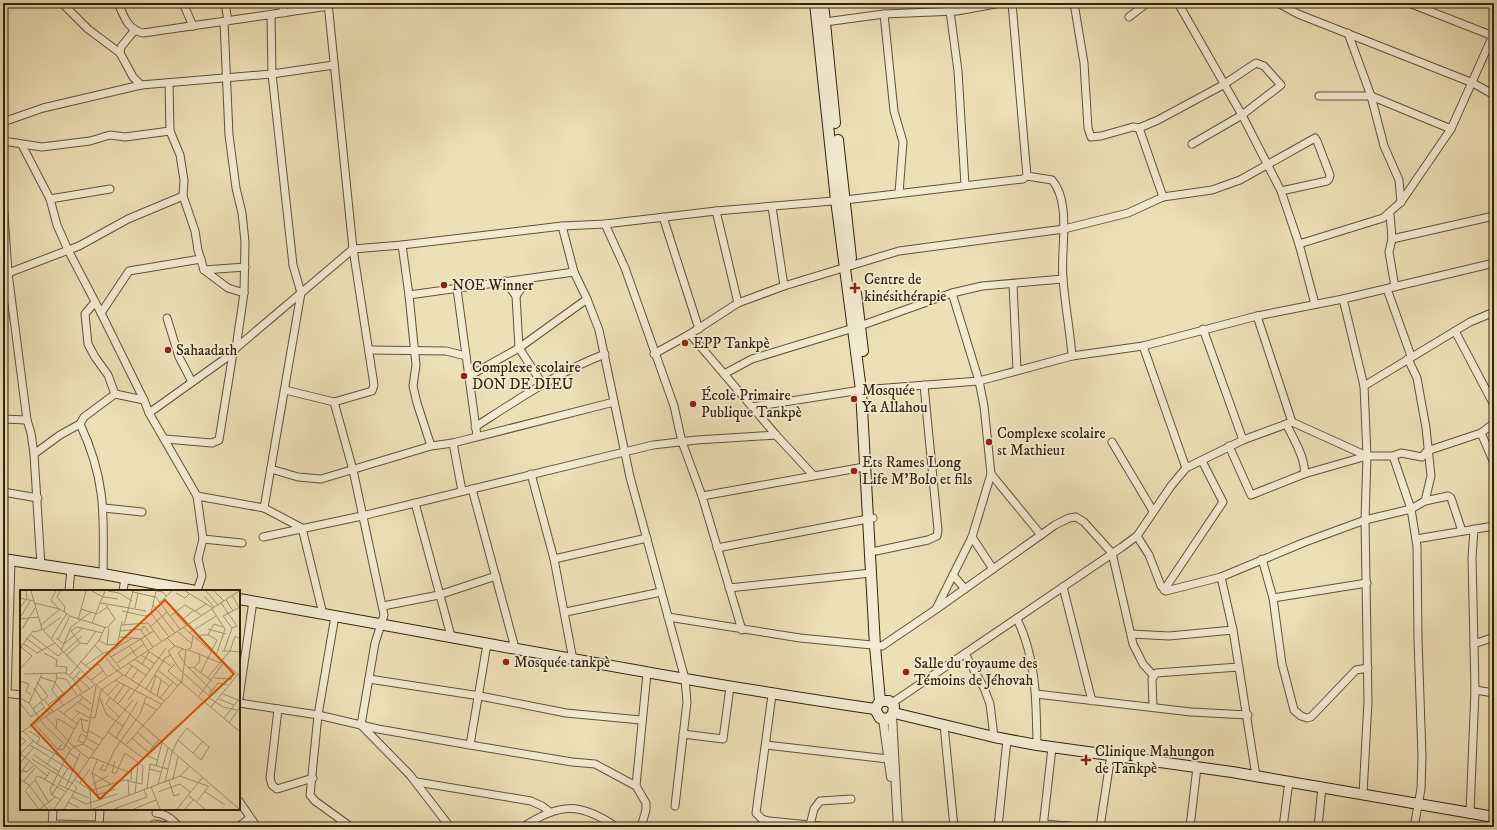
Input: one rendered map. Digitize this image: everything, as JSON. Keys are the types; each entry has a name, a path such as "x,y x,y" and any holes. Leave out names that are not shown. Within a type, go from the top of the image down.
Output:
{"main road":[{"path":"815,3 821,21 840,200 864,390 871,573 886,709"},
{"path":"821,21 823,3"},
{"path":"864,390 864,467 870,518 876,551 878,646"},
{"path":"7,560 103,574 180,589"},
{"path":"240,599 451,636 647,673 772,694 886,709 994,737 1052,748 1256,776 1494,817"}],"street":[{"path":"62,3 88,29 120,53 133,77 141,85"},
{"path":"118,3 129,26 134,31 142,33 226,22 329,4 353,249 370,350 374,384 372,391 334,402 286,390"},
{"path":"183,3 193,26"},
{"path":"165,440 216,443 219,440 244,293 245,267 242,213 236,188 229,135 226,77 225,3"},
{"path":"282,3 284,13"},
{"path":"821,21 884,14 950,11 976,4 1001,3"},
{"path":"1012,3 1027,176"},
{"path":"1074,3 1083,56 1088,128 1091,137 1101,136 1133,127 1139,128 1158,120 1223,85 1256,63 1264,66 1281,85 1242,115 1192,144"},
{"path":"1129,17 1147,3"},
{"path":"1178,3 1223,85 1242,115 1281,191 1299,244 1315,304"},
{"path":"1278,3 1298,14 1473,83 1494,95"},
{"path":"1299,244 1369,223 1390,214 1401,202 1451,129 1473,83 1494,34 1409,3"},
{"path":"950,11 958,71 966,185"},
{"path":"884,14 894,110 903,142 899,192"},
{"path":"264,508 270,469 286,390 301,293 293,265 272,74 271,15"},
{"path":"120,53 121,46 134,31"},
{"path":"1348,33 1371,96 1384,146 1399,180 1401,202"},
{"path":"3,122 43,108 141,85 272,74 334,65"},
{"path":"169,83 170,131 180,155 184,180 183,196 195,231 204,270 228,288 244,293"},
{"path":"1319,96 1371,96 1451,129"},
{"path":"1139,128 1163,197"},
{"path":"3,141 42,147 90,141 110,135 125,137 170,131"},
{"path":"654,354 690,334 738,303 784,286 899,251 1064,229 1128,213 1163,197 1212,190 1240,180 1312,139 1317,141 1330,175 1329,179 1327,181 1281,191"},
{"path":"22,145 50,199 57,225 68,250 101,313 149,413 196,496 203,539 198,559 202,576 197,590"},
{"path":"149,413 235,350 353,249 402,245 562,226 605,224 716,211 840,200 899,192 1023,179 1027,176 1046,178 1052,180 1056,185 1064,229 1063,279 1072,356"},
{"path":"50,199 110,189"},
{"path":"6,274 96,238 128,219 183,196"},
{"path":"3,198 6,274 26,420 31,433 34,454 38,498 41,566"},
{"path":"772,207 784,286"},
{"path":"716,211 738,303"},
{"path":"1390,214 1392,239 1390,252 1391,288 1422,399 1431,476 1425,501"},
{"path":"1392,239 1494,216"},
{"path":"663,217 699,328"},
{"path":"605,224 625,268 654,354 674,406 682,442 702,496 742,630"},
{"path":"562,226 574,272 587,299 599,330 625,452 685,679 687,702 676,806"},
{"path":"402,245 410,295 416,365 414,392 431,446"},
{"path":"101,313 129,271 201,259"},
{"path":"752,407 864,390 979,381 1072,356 1143,346 1257,316 1343,299 1494,263"},
{"path":"204,270 245,267"},
{"path":"410,295 574,272"},
{"path":"516,296 528,279"},
{"path":"724,374 752,359 857,327 952,293 982,286 1063,279"},
{"path":"505,281 516,296 519,348 542,385"},
{"path":"1013,284 1018,370"},
{"path":"457,288 476,436"},
{"path":"935,610 972,537 990,474 984,406 979,381 952,293"},
{"path":"468,376 519,348 587,299"},
{"path":"1343,299 1364,386 1367,456 1365,520 1368,668 1363,794"},
{"path":"95,302 85,314 88,344 108,375 115,394"},
{"path":"1364,386 1470,322 1494,312"},
{"path":"1257,316 1289,423 1305,467 1304,474"},
{"path":"167,318 179,357 192,382"},
{"path":"1204,329 1243,440"},
{"path":"1455,331 1494,405"},
{"path":"690,334 776,435 813,475"},
{"path":"1143,346 1186,468"},
{"path":"370,350 414,349 446,351 466,356"},
{"path":"475,427 542,385 584,362 605,354"},
{"path":"876,551 928,540 937,536 938,530 924,385"},
{"path":"34,454 60,435 80,424 84,417 115,394 144,400"},
{"path":"334,402 353,470 384,615 380,624 361,725"},
{"path":"270,469 298,477 321,479 431,446 453,443 614,402"},
{"path":"3,419 26,420"},
{"path":"886,709 1063,588 1136,536 1153,510 1186,468 1229,446 1289,423 1367,456"},
{"path":"80,424 92,451 97,468 104,508 103,574"},
{"path":"1229,446 1251,495 1304,474 1367,456 1393,456 1401,453 1422,456 1427,451 1481,433 1494,424"},
{"path":"1481,433 1494,463"},
{"path":"263,537 362,516 653,445 776,435"},
{"path":"1112,442 1153,510"},
{"path":"453,443 462,491"},
{"path":"1393,456 1411,509 1416,540 1422,756 1421,789 1414,827"},
{"path":"1164,590 1223,502 1202,461"},
{"path":"702,496 864,467"},
{"path":"531,474 554,559 566,612 573,660"},
{"path":"990,474 1041,535"},
{"path":"472,489 515,648"},
{"path":"3,492 38,498"},
{"path":"196,496 264,508 302,528 323,614"},
{"path":"1164,590 1221,577 1262,559 1365,520 1411,509 1425,501 1448,496 1451,498 1462,531"},
{"path":"415,503 451,636"},
{"path":"104,508 142,512"},
{"path":"668,617 742,630 878,646 935,610 1062,521 1076,517 1084,522 1112,553 1131,634 1137,653 1153,675 1153,708"},
{"path":"717,548 870,518"},
{"path":"1416,540 1494,526"},
{"path":"1470,812 1476,690 1472,558 1474,529"},
{"path":"1136,536 1149,555 1160,586 1164,590"},
{"path":"972,537 993,569"},
{"path":"554,559 647,538"},
{"path":"203,539 229,543 242,543"},
{"path":"1262,559 1272,598 1282,664 1294,710 1301,716 1312,717 1356,670 1368,668"},
{"path":"7,560 5,693 20,695"},
{"path":"69,590 71,569"},
{"path":"729,588 871,573"},
{"path":"953,575 965,589"},
{"path":"383,606 439,595 496,576"},
{"path":"1221,577 1233,630 1248,715 1256,776"},
{"path":"123,590 125,578"},
{"path":"1272,598 1367,583"},
{"path":"1063,588 1092,701"},
{"path":"566,612 661,592"},
{"path":"240,692 254,601"},
{"path":"335,616 318,715 313,778 310,795 312,799 344,824 351,827"},
{"path":"1017,619 1030,650 1036,694 1037,745"},
{"path":"1131,634 1168,636 1233,630"},
{"path":"1474,644 1494,637"},
{"path":"470,745 480,696 487,644"},
{"path":"965,654 984,688 990,704 994,737"},
{"path":"1153,675 1156,673 1166,672 1239,668"},
{"path":"636,786 641,720 647,673"},
{"path":"369,679 480,696 566,713 641,720"},
{"path":"683,734 723,739 730,687"},
{"path":"1476,690 1494,693"},
{"path":"772,694 756,813 762,819 830,827"},
{"path":"1036,694 1153,708 1214,714 1248,715"},
{"path":"240,704 318,715 361,725 470,745 572,762 595,764 636,786 646,803 646,810 641,827"},
{"path":"278,709 270,778 272,785 277,789 313,778"},
{"path":"886,709 888,759 896,809"},
{"path":"886,709 898,827"},
{"path":"361,725 416,782 450,827"},
{"path":"944,725 954,827"},
{"path":"998,827 1007,740"},
{"path":"766,745 888,759"},
{"path":"1052,748 1043,826 1082,827"},
{"path":"1100,827 1111,755"},
{"path":"1190,827 1197,767"},
{"path":"416,782 531,801 550,812"},
{"path":"1283,827 1289,782"},
{"path":"1318,827 1322,787"},
{"path":"810,825 814,809 820,801 851,799"},
{"path":"240,803 257,827"},
{"path":"526,826 550,812 566,808 584,809 616,827"},
{"path":"53,810 52,826 99,826 100,810"},
{"path":"174,827 154,826 156,811 172,819 179,827"},
{"path":"238,827 250,818"}],"place":[{"name":"NOE Winner","path":"444,285"},
{"name":"Centre de kinésithérapie","path":"855,288"},
{"name":"EPP Tankpè","path":"685,343"},
{"name":"Sahaadath","path":"168,350"},
{"name":"Complexe scolaire DON DE DIEU","path":"464,376"},
{"name":"Mosquée Ya Allahou","path":"854,399"},
{"name":"École Primaire Publique Tankpè","path":"693,404"},
{"name":"Complexe scolaire st Mathieu1","path":"989,442"},
{"name":"Ets Rames Long Life M'Bolo et fils","path":"854,471"},
{"name":"Mosquée tankpè","path":"506,662"},
{"name":"Salle du royaume des Témoins de Jéhovah","path":"906,672"},
{"name":"Clinique Mahungon de Tankpè","path":"1086,760"}]}
